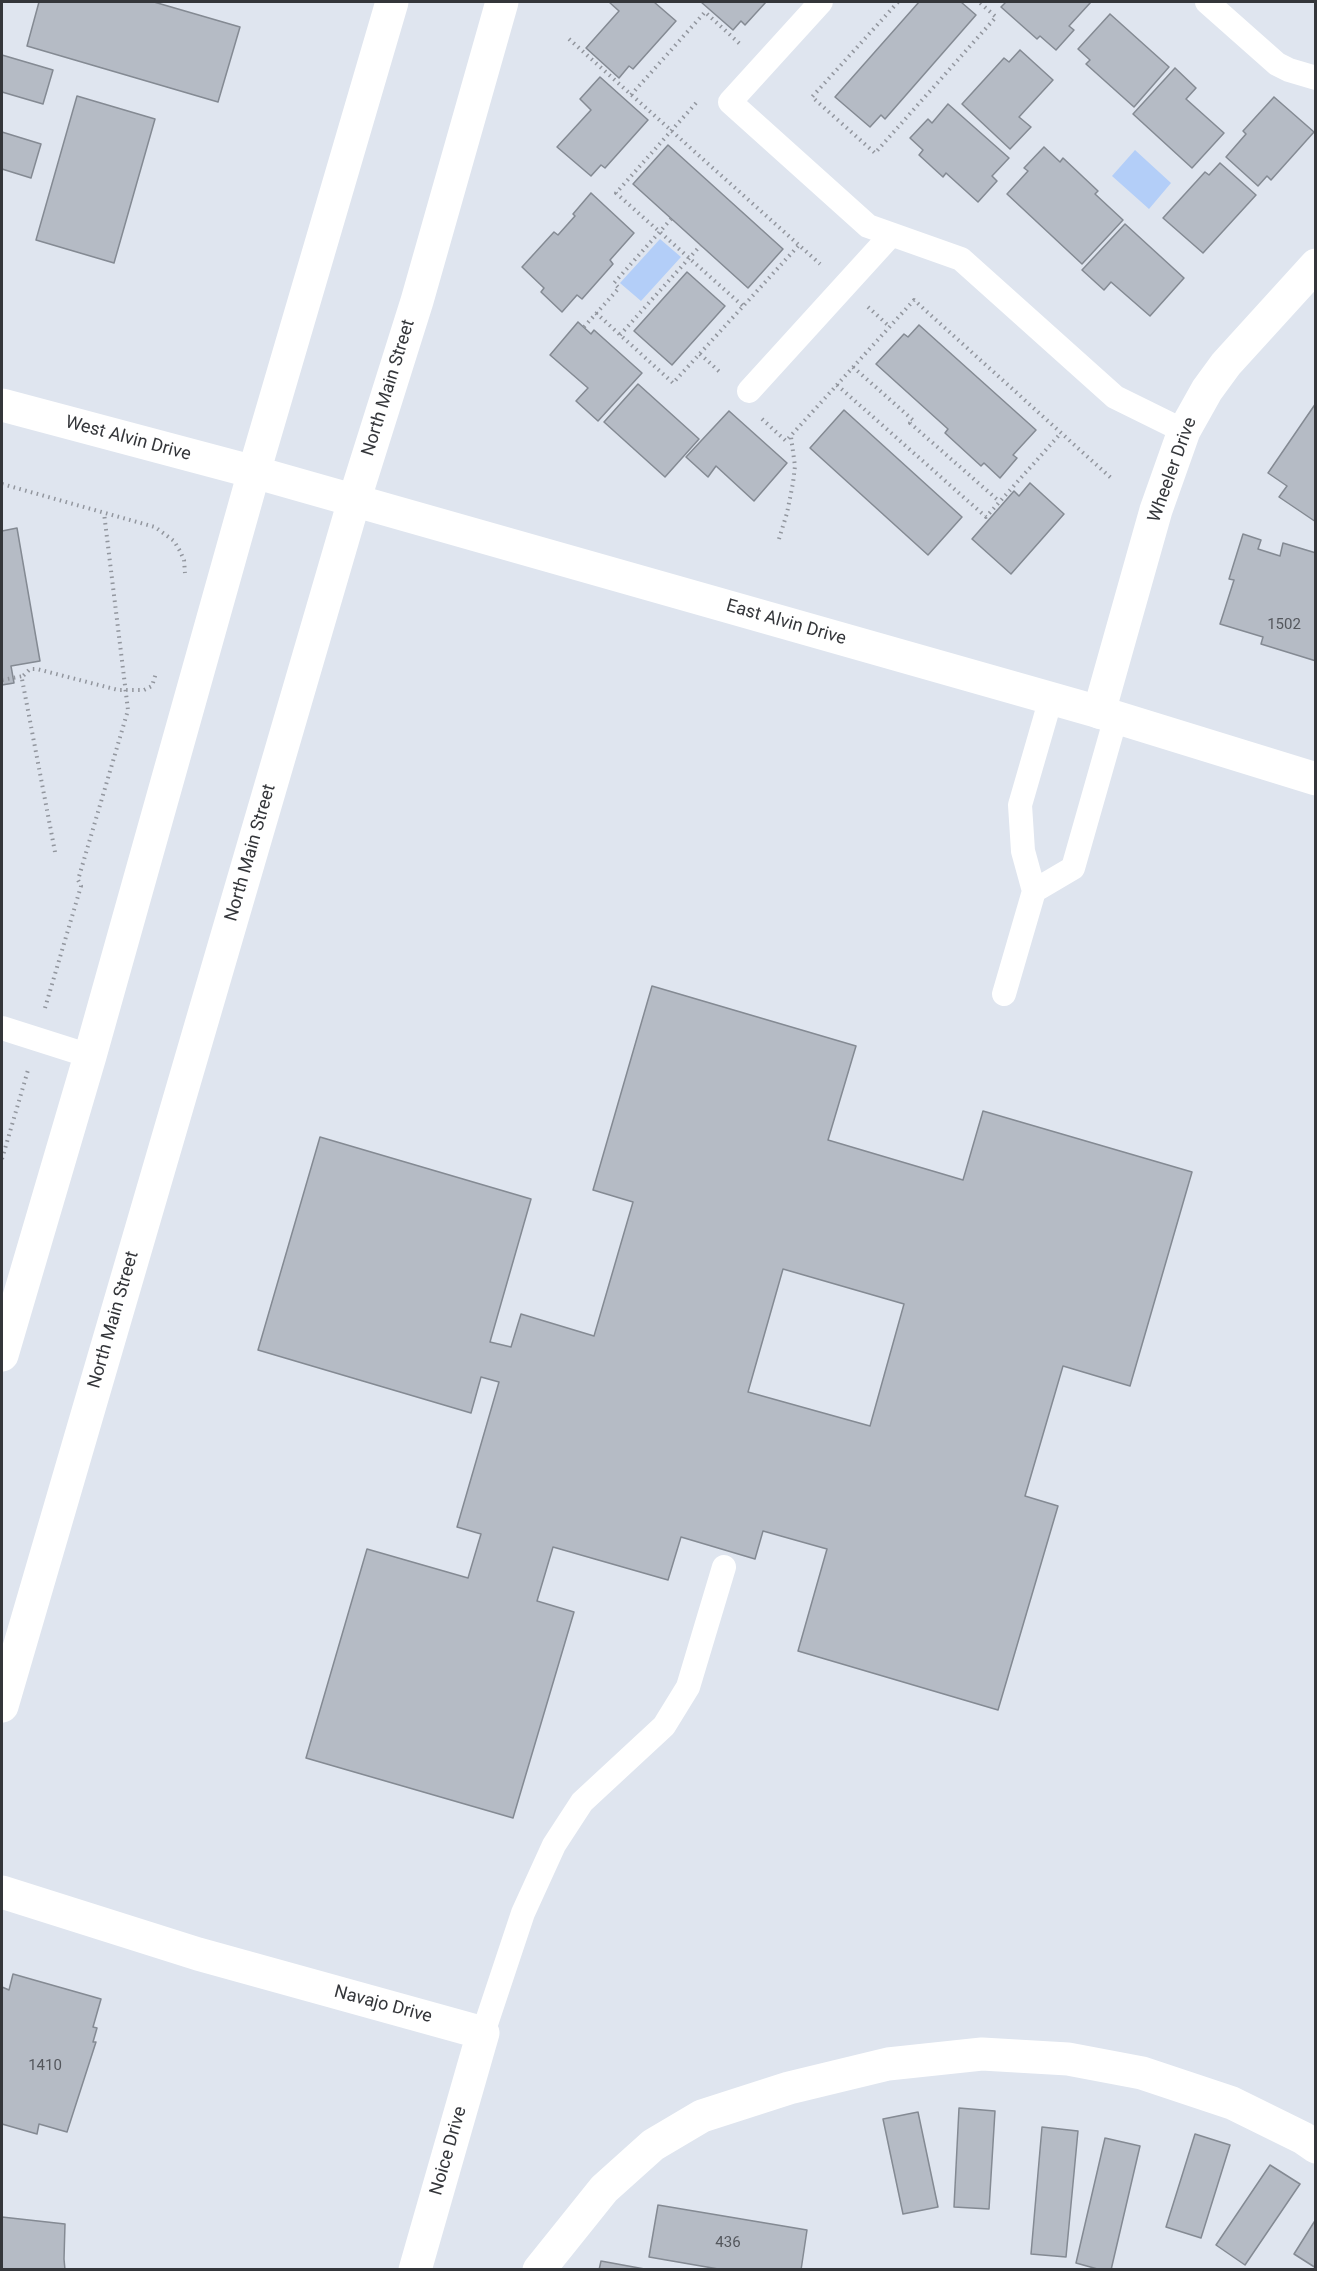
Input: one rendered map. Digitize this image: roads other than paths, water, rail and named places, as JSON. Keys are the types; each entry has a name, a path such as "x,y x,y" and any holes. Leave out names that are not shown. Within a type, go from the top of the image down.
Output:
{"main road":[{"path":"2,1355 90,1056 254,472 392,2"},
{"name":"North Main Street","path":"2,1706 354,501 417,301 502,2"},
{"name":"Wheeler Drive","path":"1107,714 1156,510 1184,431 1207,390 1226,364 1316,265"},
{"name":"West Alvin Drive","path":"2,405 254,472"},
{"name":"East Alvin Drive","path":"254,472 1107,714 1316,779"},
{"name":"Navajo Drive","path":"2,1892 198,1954 483,2033"},
{"name":"Noice Drive","path":"415,2270 483,2033"},
{"path":"539,2270 603,2189 653,2145 702,2116 789,2088 888,2064 982,2054 1068,2059 1131,2071 1232,2103 1303,2138 1316,2147"}],"lane":[{"path":"820,2 730,102 868,226 961,259 1114,397 1184,431"},
{"path":"1207,2 1277,64 1316,78"},
{"path":"740,386 844,286 891,235"},
{"path":"1004,994 1034,891 1023,852 1020,805 1051,699"},
{"path":"1034,891 1073,868 1107,714"},
{"path":"2,1028 90,1056"},
{"path":"483,2033 523,1913 555,1845 582,1802 664,1726 688,1687 724,1567"}]}
